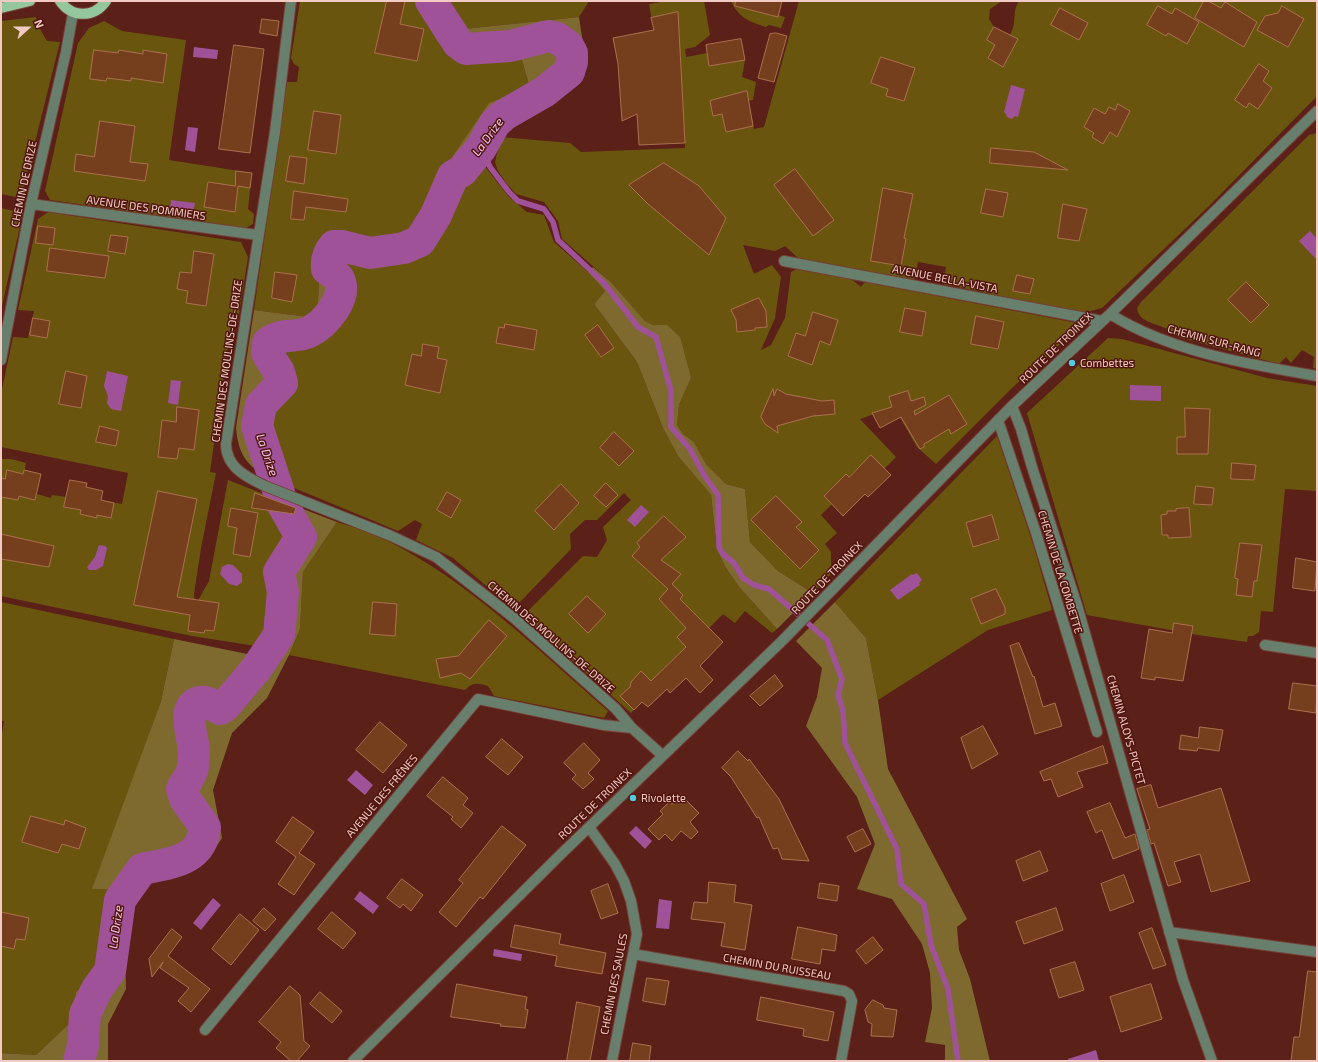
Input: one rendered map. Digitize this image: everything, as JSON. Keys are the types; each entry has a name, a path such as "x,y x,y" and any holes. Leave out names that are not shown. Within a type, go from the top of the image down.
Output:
{"main road":[{"path":"1,8 30,1"},
{"path":"60,1 72,12 88,14 99,9 106,1"}],"street":[{"name":"CHEMIN DES MOULINS-DE-DRIZE","path":"291,1 275,132 258,235 226,452 229,460 246,477 265,486 324,508 436,557 514,618 616,709 632,728 662,755"},
{"name":"CHEMIN DE DRIZE","path":"1,360 31,204 66,52 72,12"},
{"name":"ROUTE DE TROINEX","path":"353,1061 662,755 782,641 1012,406 1110,314 1317,111"},
{"name":"AVENUE DES POMMIERS","path":"31,204 258,235"},
{"name":"AVENUE BELLA-VISTA","path":"784,261 1102,321"},
{"name":"CHEMIN SUR-RANG","path":"1110,314 1130,326 1160,339 1243,363 1317,376"},
{"name":"CHEMIN ALOYS-PICTET","path":"1012,406 1021,428 1096,670 1169,932 1200,1032 1212,1061"},
{"name":"CHEMIN DE LA COMBETTE","path":"998,420 1036,533 1097,732"},
{"path":"1265,645 1317,653"},
{"name":"AVENUE DES FRÊNES","path":"204,1030 478,699 603,724 632,728"},
{"name":"CHEMIN DES SAULES","path":"589,827 615,864 624,880 631,901 636,928 633,954 612,1061"},
{"path":"1169,932 1317,952"},
{"name":"CHEMIN DU RUISSEAU","path":"633,954 844,991 849,994 852,1001 841,1061"}],"shaded area":[{"path":"300,1 421,1 454,54 467,59 521,57 530,88 489,104 448,163 420,230 400,239 382,243 326,239 320,266 317,318 254,310 287,82 297,82 299,67 294,64 291,58"},
{"path":"421,1 442,1 463,29 579,17 585,63 583,74 576,83 561,96 507,125 501,137 489,149 483,164 464,175 446,204 423,250 398,257 346,254 344,267 350,275 353,294 327,330 300,342 280,346 279,351 288,368 286,389 270,408 264,424 287,485 266,476 251,466 245,459 238,441 236,428 254,310 317,318 320,266 326,239 383,243 400,239 420,230 448,163 489,103 530,88 521,57 467,59 454,54"},
{"path":"442,1 587,1 588,3 579,17 463,29"},
{"path":"667,1 704,1 710,35 695,47 685,49 686,57 707,53 710,66 745,60 742,77 756,82 753,100 742,102 745,118 752,117 754,129 764,127 799,1 1002,1 990,9 989,19 994,27 1010,35 1014,25 1015,10 1019,1 1317,1 1317,96 1209,206 1102,308 1083,313 943,284 946,267 918,262 914,280 798,258 785,246 775,251 743,245 754,274 772,265 781,277 775,318 761,350 771,345 785,318 791,272 799,268 849,277 861,287 865,282 1077,323 1078,328 1013,387 936,464 917,447 894,407 860,419 896,457 884,469 860,466 849,477 846,474 824,495 832,504 821,515 837,533 825,544 831,552 831,574 813,593 778,571 750,542 745,489 726,484 706,464 694,442 683,434 677,425 679,405 691,378 667,325 653,325 645,321 611,282 562,239 558,221 544,202 516,194 498,171 495,162 501,137 570,143 581,152 685,148 680,50 658,53 649,4"},
{"path":"731,1 782,1 778,15 785,17 781,28 769,25 766,27 749,21 737,11"},
{"path":"36,17 37,24 47,41 60,42 21,198 1,194 1,21"},
{"path":"104,21 122,31 186,40 169,160 252,173 248,209 254,214 253,224 246,228 50,200 45,191 78,43 89,28"},
{"path":"194,47 218,50 217,59 193,57"},
{"path":"1011,85 1025,89 1018,117 1015,116 1012,119 1007,117 1004,112"},
{"path":"188,127 198,128 195,152 185,150"},
{"path":"1317,133 1317,369 1313,368 1314,357 1302,350 1291,363 1286,357 1279,364 1178,337 1173,332 1148,322 1143,318 1139,314 1137,308 1141,302 1309,135"},
{"path":"483,164 508,196 527,212 544,215 554,242 588,272 605,291 594,304 637,362 663,428 678,456 711,495 717,550 726,568 739,587 777,629 772,633 745,611 735,623 723,614 709,628 723,642 686,678 670,663 655,677 660,682 656,685 663,693 648,707 642,702 631,713 528,621 529,610 583,556 597,557 607,540 603,527 631,500 624,493 597,520 585,520 570,534 571,549 520,602 508,604 453,558 416,540 422,524 415,520 398,531 287,485 264,424 270,408 286,389 288,368 279,351 280,346 300,342 350,275 344,267 346,254 398,257 446,204 464,175"},
{"path":"171,200 195,203 193,213 170,210"},
{"path":"1,208 23,213 1,310"},
{"path":"48,212 241,242 248,257 238,320 231,324 210,472 216,473 201,548 194,594 195,606 209,581 228,480 269,496 292,537 269,571 262,647 192,636 1,596 1,459 11,459 26,463 19,496 35,500 37,494 51,498 52,495 66,497 64,507 81,510 80,514 97,517 101,500 122,504 128,473 1,447 1,394 13,337 28,338 34,311 18,310 38,219"},
{"path":"1310,231 1317,239 1317,260 1299,241"},
{"path":"593,267 611,282 645,321 653,325 667,325 680,337 691,378 679,405 677,425 683,434 694,442 706,464 726,484 745,489 750,542 778,571 813,593 777,629 739,587 726,568 717,550 711,495 678,456 663,428 637,362 594,304 605,291 588,272"},
{"path":"1108,338 1122,339 1267,378 1317,386 1317,491 1285,489 1273,612 1261,611 1259,632 1253,636 1248,636 1247,642 1198,635 1087,615 1027,413"},
{"path":"107,371 128,376 121,411 111,409 107,403 108,396 104,386"},
{"path":"171,380 181,381 178,405 168,403"},
{"path":"1130,385 1161,386 1161,401 1130,400"},
{"path":"997,436 1034,547 1052,610 988,630 878,700 866,638 835,602"},
{"path":"269,496 337,522 303,572 300,629 289,655 267,698 232,733 213,790 222,838 210,856 158,870 126,903 124,921 126,989 108,1024 108,1061 1,1061 1,1053 36,1055 72,1021 76,992 102,973 116,890 92,889 161,701 174,639 257,656 262,647 269,571 292,537"},
{"path":"641,505 649,512 635,527 627,520"},
{"path":"337,522 368,532 386,540 417,557 475,596 529,641 608,711 604,718 494,696 488,686 481,684 473,684 465,690 289,655 300,629 303,572"},
{"path":"99,545 107,548 103,566 96,570 89,570 87,567 95,557"},
{"path":"228,564 233,565 242,574 242,582 237,586 229,584 220,574 222,567"},
{"path":"917,573 922,580 919,583 920,585 898,600 890,590 912,574"},
{"path":"1,602 174,639 161,701 93,889 116,890 102,973 76,992 72,1021 36,1055 1,1053 1,740 4,721 1,721"},
{"path":"835,602 866,638 878,700 888,769 967,919 957,927 959,950 970,979 990,1061 945,1061 945,1045 925,1042 932,1008 930,973 922,944 892,899 857,889 875,844 857,797 806,726 817,697 822,668 796,641"},
{"path":"356,770 373,785 365,795 347,780"},
{"path":"636,826 652,841 645,849 629,833"},
{"path":"360,891 379,906 373,914 354,899"},
{"path":"213,898 221,905 201,930 193,923"},
{"path":"659,899 672,901 669,929 656,928"},
{"path":"494,949 522,954 521,961 493,956"},
{"path":"1096,1050 1099,1061 1068,1061 1068,1059"}],"building":[{"path":"387,1 405,1 400,24 424,29 417,61 375,53"},
{"path":"736,1 782,1 778,17 735,6"},
{"path":"1204,1 1208,1 1221,8 1225,2 1257,22 1244,47 1195,18"},
{"path":"1158,6 1172,14 1175,8 1199,22 1187,44 1168,33 1166,36 1147,25"},
{"path":"1282,6 1304,19 1288,47 1257,30 1265,16 1278,13"},
{"path":"1060,8 1088,23 1079,40 1051,25"},
{"path":"678,12 685,143 639,145 637,114 622,121 618,64 613,38 654,30 651,18"},
{"path":"262,19 279,21 277,36 260,33"},
{"path":"994,27 1018,39 1003,67 988,58 995,45 987,40"},
{"path":"776,33 787,36 774,82 758,78 770,34"},
{"path":"741,39 745,60 709,66 706,45"},
{"path":"234,45 264,49 250,153 219,149"},
{"path":"94,50 118,53 119,50 143,54 143,50 167,54 163,83 131,78 131,81 107,78 106,81 90,79"},
{"path":"881,57 915,68 904,101 886,96 888,89 871,83"},
{"path":"1259,64 1269,71 1263,81 1272,88 1258,109 1249,103 1246,108 1235,100"},
{"path":"747,91 753,126 726,132 722,114 713,116 710,101"},
{"path":"1118,104 1130,111 1117,137 1110,132 1103,144 1092,137 1094,133 1084,127 1094,108 1105,114 1109,107 1115,110"},
{"path":"314,111 341,115 336,154 308,150"},
{"path":"100,121 135,126 130,162 148,164 145,181 74,171 76,154 94,157"},
{"path":"991,148 1034,152 1068,170 990,163"},
{"path":"290,156 307,158 304,184 286,181"},
{"path":"664,163 699,186 726,218 709,255 648,204 629,185"},
{"path":"795,169 834,220 813,236 774,185"},
{"path":"236,171 252,173 250,188 238,186 235,212 204,207 208,182 235,186"},
{"path":"883,188 913,194 904,238 906,239 901,266 871,261"},
{"path":"986,189 1008,193 1003,217 981,213"},
{"path":"294,191 348,199 346,212 306,207 304,220 291,219"},
{"path":"1063,204 1087,209 1079,241 1058,238"},
{"path":"38,226 55,228 53,245 36,243"},
{"path":"111,235 128,237 125,254 108,251"},
{"path":"50,248 109,256 105,278 47,271"},
{"path":"194,251 214,254 206,306 186,303 188,291 177,289 180,272 191,273"},
{"path":"275,272 297,275 292,302 272,298"},
{"path":"1017,275 1034,279 1030,294 1013,291"},
{"path":"1246,282 1269,305 1251,323 1228,300"},
{"path":"759,298 766,311 767,327 737,332 736,320 731,310"},
{"path":"905,308 926,312 922,336 900,332"},
{"path":"813,312 838,320 830,345 820,341 812,365 788,356 796,333 805,336"},
{"path":"976,316 1004,322 998,349 971,344"},
{"path":"33,318 50,321 47,338 30,335"},
{"path":"505,324 537,330 534,350 496,343 499,327 504,328"},
{"path":"598,325 614,348 601,357 585,335"},
{"path":"423,344 439,347 437,358 447,360 440,393 405,385 412,354 421,356"},
{"path":"66,371 87,376 81,408 59,404"},
{"path":"773,389 774,396 777,389 786,394 822,401 834,400 835,414 813,416 777,426 778,433 765,424 761,417"},
{"path":"908,391 911,401 924,397 926,405 914,411 915,415 949,395 967,424 951,434 949,429 924,444 924,447 920,449 901,417 880,428 872,413 892,407 889,397"},
{"path":"177,407 199,410 194,450 179,448 177,459 158,457 162,420 176,422"},
{"path":"1185,408 1210,409 1208,454 1177,454 1177,437 1185,437"},
{"path":"100,426 119,431 116,446 96,442"},
{"path":"614,432 634,451 619,466 600,448"},
{"path":"871,455 891,475 868,497 865,494 843,516 824,496 846,474 849,477"},
{"path":"1232,463 1256,465 1254,480 1231,479"},
{"path":"7,470 23,474 24,470 41,474 35,500 19,496 18,500 1,497 1,478 5,479"},
{"path":"70,480 87,483 86,487 103,491 101,500 114,503 111,518 97,515 97,518 80,514 81,510 64,507"},
{"path":"606,483 618,495 606,507 594,496"},
{"path":"561,484 579,503 554,530 535,511"},
{"path":"1196,486 1214,488 1212,505 1194,504"},
{"path":"158,491 197,499 177,597 219,603 214,631 205,630 204,633 188,631 190,615 134,605"},
{"path":"447,492 461,500 451,518 437,510"},
{"path":"255,493 296,508 294,514 252,508"},
{"path":"776,496 802,522 796,527 819,550 800,569 751,520"},
{"path":"231,508 258,513 250,557 233,554 237,528 228,526"},
{"path":"1189,508 1191,537 1168,538 1168,535 1162,535 1161,515 1167,514 1167,511 1176,511 1176,509"},
{"path":"992,515 999,539 973,547 966,523"},
{"path":"664,516 686,537 661,560 681,574 672,584 683,595 680,599 723,642 700,666 713,680 700,693 686,678 670,693 667,689 648,707 642,702 634,710 620,696 630,687 631,682 641,671 651,681 686,647 677,637 686,628 659,599 668,589 632,556 640,547 637,543"},
{"path":"1,534 54,546 49,567 1,559"},
{"path":"1240,543 1262,545 1257,581 1254,581 1252,597 1236,595 1238,579 1235,578"},
{"path":"1296,558 1317,562 1315,591 1293,588"},
{"path":"996,589 1005,608 1005,614 981,624 971,599"},
{"path":"587,596 606,614 588,633 569,614"},
{"path":"373,602 397,604 395,636 370,634"},
{"path":"489,620 507,636 470,679 461,673 440,678 436,659 458,656"},
{"path":"1174,623 1193,626 1183,681 1155,677 1155,680 1141,678 1149,629 1172,633"},
{"path":"1019,643 1033,677 1034,676 1043,707 1055,703 1062,726 1035,734 1010,646"},
{"path":"775,675 783,686 760,706 750,696"},
{"path":"1293,683 1317,686 1316,713 1289,709"},
{"path":"380,722 407,745 383,773 356,750"},
{"path":"983,726 998,754 972,769 961,738"},
{"path":"1200,727 1223,730 1219,751 1198,748 1197,751 1179,749 1181,735 1198,738"},
{"path":"502,739 523,757 508,775 486,757"},
{"path":"584,743 600,760 588,773 594,779 583,789 572,779 576,775 564,763"},
{"path":"1103,746 1108,763 1077,772 1083,787 1058,797 1051,779 1044,781 1040,772"},
{"path":"738,751 748,761 749,759 779,799 809,861 782,859 778,848 773,849 759,817 757,818 731,777 722,768"},
{"path":"443,777 468,798 463,805 473,813 461,828 451,819 453,817 427,796"},
{"path":"1151,785 1158,808 1221,788 1250,881 1211,892 1200,854 1174,862 1181,882 1168,886 1154,843 1151,844 1147,830 1150,829 1137,789"},
{"path":"681,795 699,813 690,822 698,832 691,839 681,831 672,841 665,834 659,840 648,829 663,814 660,811 670,801 672,804"},
{"path":"1110,803 1125,838 1135,834 1139,849 1113,859 1102,830 1096,833 1087,812"},
{"path":"31,816 64,825 65,820 86,828 79,849 62,844 58,853 22,842"},
{"path":"293,817 314,832 299,853 315,864 294,895 278,884 296,857 276,842"},
{"path":"502,826 526,845 483,899 480,897 456,927 439,912 463,883 459,880"},
{"path":"863,829 871,844 855,852 847,837"},
{"path":"1040,851 1048,871 1023,881 1016,861"},
{"path":"1124,875 1134,902 1110,911 1101,884"},
{"path":"402,879 423,895 411,911 403,904 400,908 387,898"},
{"path":"709,882 736,885 734,902 752,905 745,950 721,946 725,923 691,919 694,902 707,903"},
{"path":"820,883 839,886 837,901 818,898"},
{"path":"608,884 618,913 601,919 591,891"},
{"path":"264,908 276,919 265,931 253,921"},
{"path":"1056,908 1063,930 1024,944 1016,922"},
{"path":"1,912 29,918 25,940 16,939 14,949 1,946"},
{"path":"332,912 356,933 343,949 318,929"},
{"path":"240,914 259,930 231,965 212,949"},
{"path":"515,925 561,934 559,944 606,953 602,974 555,966 557,956 511,947"},
{"path":"798,927 837,935 835,951 822,949 820,964 792,959"},
{"path":"1152,928 1166,965 1153,969 1139,933"},
{"path":"172,929 182,937 168,956 210,989 191,1012 178,1001 189,988 160,968 163,962 152,977 149,959"},
{"path":"873,937 883,950 866,964 856,951"},
{"path":"1075,962 1084,990 1059,998 1050,970"},
{"path":"1308,971 1317,972 1317,1061 1291,1061 1294,1037 1299,1037"},
{"path":"647,978 669,981 665,1005 643,1001"},
{"path":"457,984 527,997 525,1009 528,1010 525,1028 500,1026 501,1024 451,1017"},
{"path":"1151,984 1162,1019 1121,1032 1110,997"},
{"path":"290,986 300,995 304,1041 310,1046 297,1061 291,1061 276,1048 281,1042 259,1022"},
{"path":"320,992 342,1011 332,1023 310,1004"},
{"path":"761,997 834,1012 828,1041 803,1036 804,1029 757,1020"},
{"path":"873,1000 883,1005 884,1008 897,1010 893,1037 871,1036 872,1024 868,1022 865,1010"},
{"path":"577,1002 600,1007 590,1061 567,1061"},
{"path":"633,1043 651,1046 649,1061 630,1061"}],"waterway":[{"name":"La Drize","path":"79,1061 83,1046 85,1014 97,989 110,971 120,900 142,869 163,865 182,859 191,854 203,839 205,827 185,799 182,789 190,776 193,767 194,752 189,716 191,710 194,705 200,702 208,703 220,709 225,706 256,669 279,635 283,592 279,572 301,537 283,505 257,426 261,405 282,383 279,372 267,353 268,343 278,338 309,332 322,323 333,310 338,302 341,286 339,279 327,269 328,257 334,246 342,246 370,253 404,248 420,241 436,215 453,176 462,171 481,148 495,123 504,115 544,92 569,72 572,62 572,53 568,46 557,38 549,36 510,46 466,49 458,43 431,1"},
{"path":"481,148 490,167 509,192 518,201 544,209 553,222 558,240 604,283 638,327 656,337 671,391 671,427 690,449 704,475 718,495 719,547 723,554 734,563 743,578 754,585 769,589 827,640 842,679 838,695 843,711 845,743 897,849 901,884 924,904 931,945 948,989 958,1061"}],"place":[{"name":"Combettes","path":"1072,363"},
{"name":"Rivolette","path":"633,798"}]}
